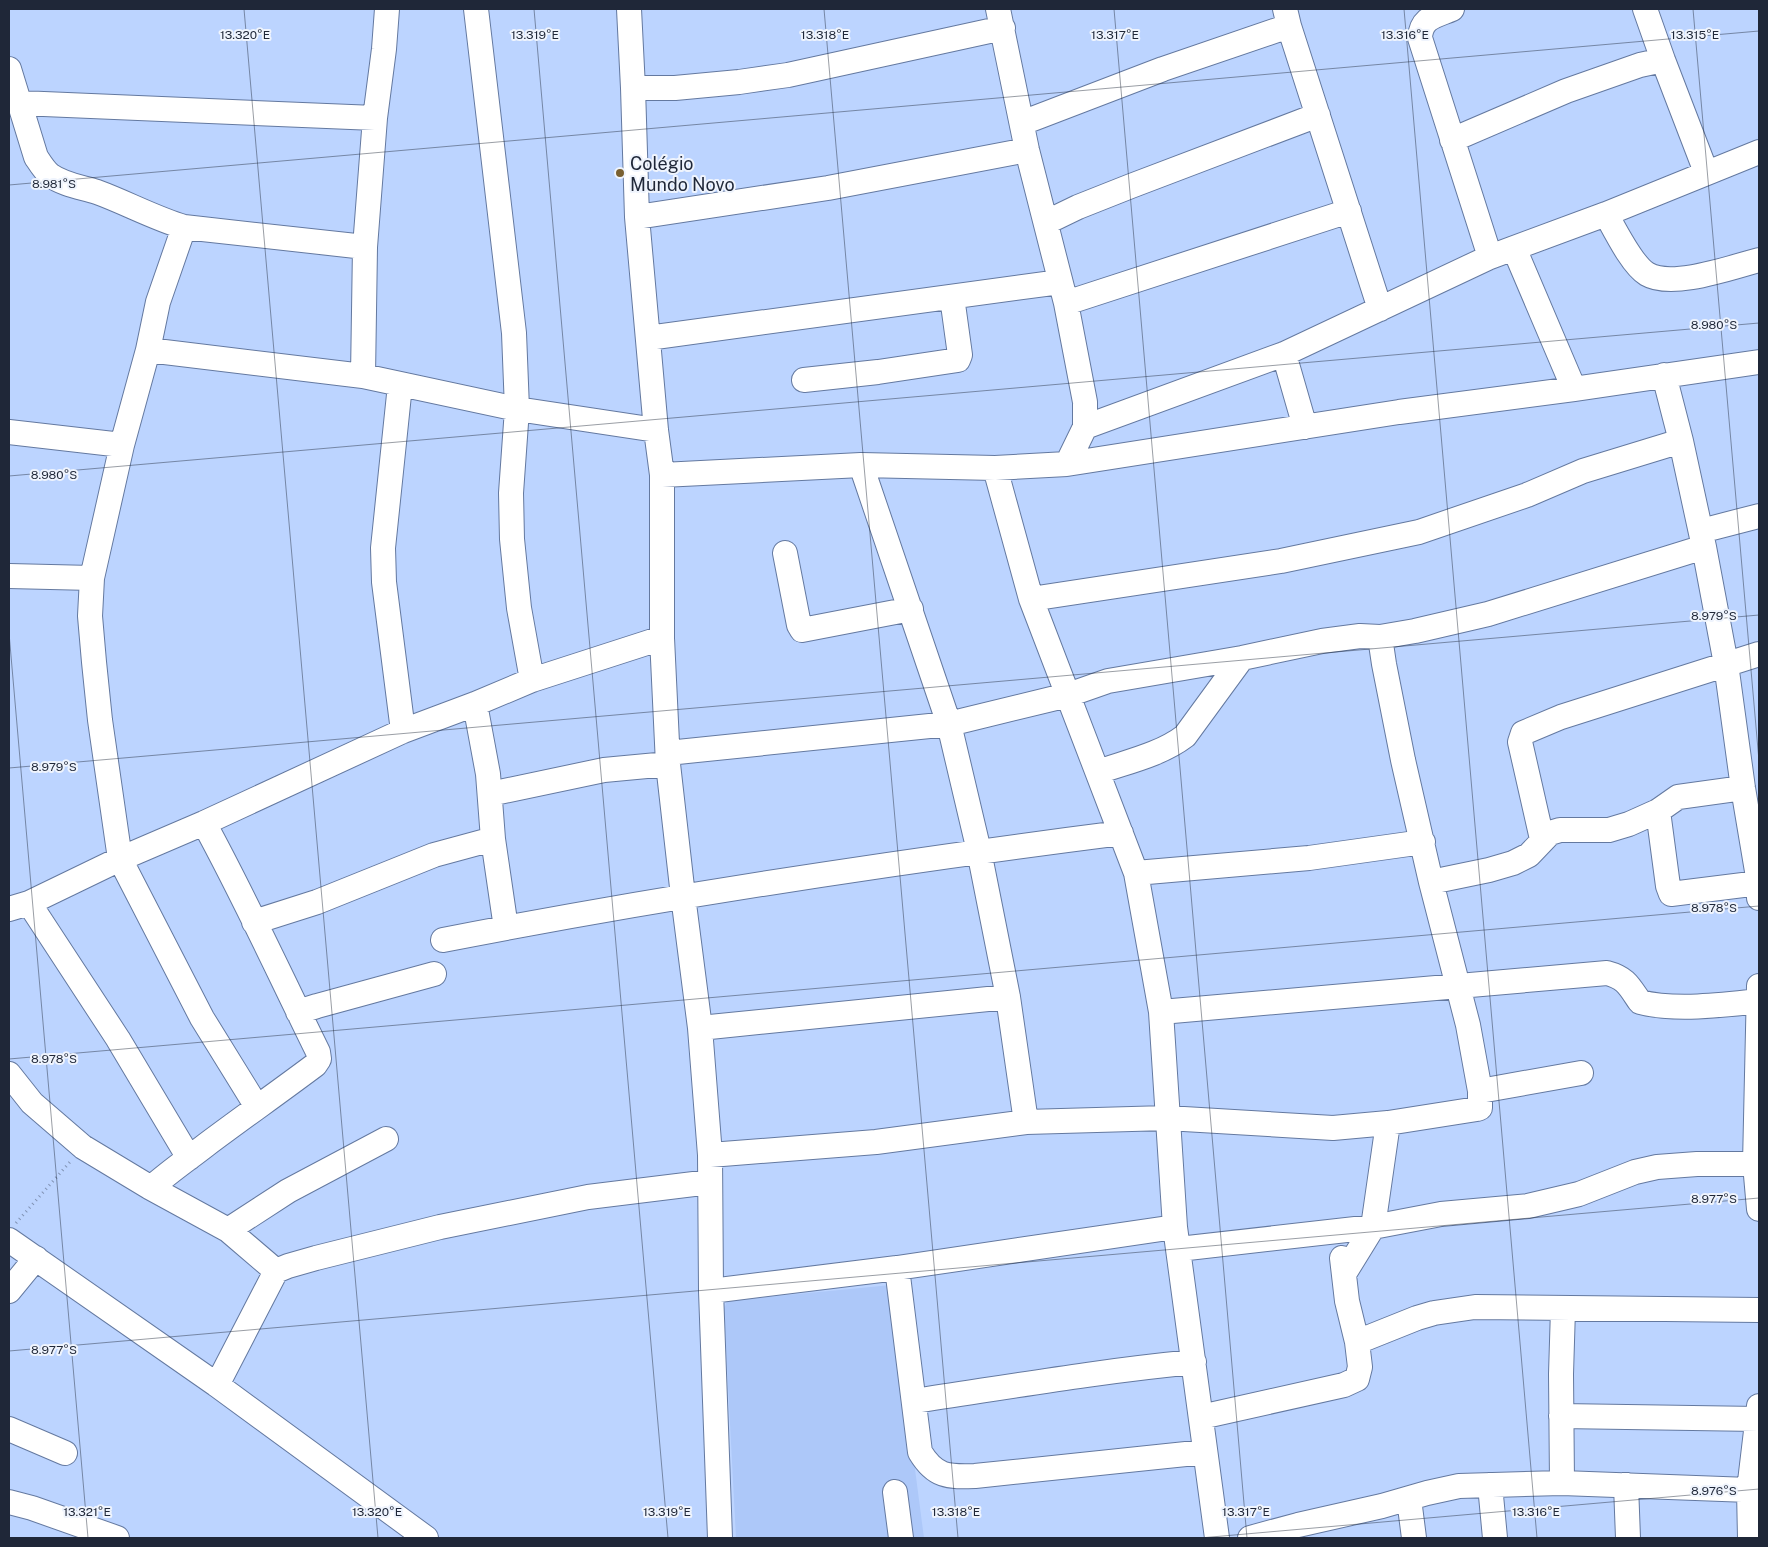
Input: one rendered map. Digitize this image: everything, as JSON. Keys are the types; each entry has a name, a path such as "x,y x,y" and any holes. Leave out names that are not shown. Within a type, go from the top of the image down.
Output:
{"street":[{"path":"362,376 365,247 375,118 387,9"},
{"path":"476,9 512,315 517,409 511,493 512,539 519,608 532,680"},
{"path":"629,9 637,217 656,430 662,475 662,638 668,758 700,1028 710,1156 711,1291 720,1538"},
{"path":"1452,9 1424,23 1420,28 1420,38 1490,257"},
{"path":"1645,9 1706,172"},
{"path":"1022,123 1163,69 1287,17 1380,309"},
{"path":"633,88 675,88 788,75 1001,18 1027,150 1047,222 1086,402 1085,427 1067,464"},
{"path":"1452,140 1566,91 1640,65 1663,60"},
{"path":"9,69 36,157 49,174 63,182 96,192 157,218 184,227 365,247"},
{"path":"20,103 375,118"},
{"path":"1047,222 1078,207 1131,186 1318,115"},
{"path":"637,217 828,188 1027,150"},
{"path":"1085,427 1284,354 1490,257 1606,214 1759,152"},
{"path":"648,338 952,296 1063,292 1349,211"},
{"path":"1606,214 1630,256 1647,274 1664,279 1686,278 1759,260"},
{"path":"184,227 158,302 148,350 122,445 92,578 90,616 100,720 120,859 202,1018 257,1107"},
{"path":"1514,248 1574,389"},
{"path":"804,380 878,372 958,360 960,355 952,296"},
{"path":"148,350 362,376 517,409 656,430"},
{"path":"1284,354 1305,427"},
{"path":"662,475 861,466 995,468 1067,464 1400,412 1759,362"},
{"path":"1664,375 1703,539 1748,775 1759,898"},
{"path":"400,385 383,548 384,582 403,731"},
{"path":"9,432 122,445"},
{"path":"1031,599 1281,561 1419,532 1527,495 1583,471 1681,441"},
{"path":"861,466 949,724 980,851 1008,997 1026,1122"},
{"path":"995,468 1031,599 1136,873 1161,1012 1167,1118 1177,1238 1218,1538"},
{"path":"490,794 668,758 949,724 1068,695 1108,681 1242,658 1322,641 1360,636 1380,637 1414,631 1488,614 1703,539 1759,516"},
{"path":"785,553 802,630 911,609"},
{"path":"9,576 92,578"},
{"path":"710,1156 876,1142 1026,1122 1167,1118 1333,1128 1388,1123 1480,1108 1480,1091 1468,1025 1431,882 1403,760 1380,637"},
{"path":"189,1158 118,1039 19,906 403,731 532,680 662,638"},
{"path":"1542,839 1520,742 1524,733 1561,716 1759,654"},
{"path":"1098,772 1174,745 1185,736 1242,658"},
{"path":"475,704 486,758 493,839 506,928"},
{"path":"1431,882 1513,863 1529,855 1542,839 1550,833 1560,830 1609,830 1658,811 1678,797 1748,775"},
{"path":"1658,811 1668,886 1671,894 1759,883"},
{"path":"152,1188 167,1174 315,1065 319,1059 318,1052 204,823"},
{"path":"443,940 683,896 980,851 1121,833"},
{"path":"254,922 317,902 434,855 493,839"},
{"path":"1136,873 1309,858 1422,842"},
{"path":"1161,1012 1607,973 1619,976 1629,984 1640,1002 1654,1006 1732,1004 1759,1001"},
{"path":"298,1012 434,974"},
{"path":"1759,986 1754,1164 1759,1209"},
{"path":"700,1028 1008,997"},
{"path":"1480,1091 1581,1073"},
{"path":"9,1074 32,1103 83,1147 228,1230 276,1271"},
{"path":"1344,1274 1373,1227 1388,1123"},
{"path":"228,1230 288,1191 386,1140"},
{"path":"711,1291 897,1268 1177,1238 1340,1231 1373,1227 1441,1214 1536,1204 1579,1194 1635,1172 1656,1167 1696,1164 1754,1164"},
{"path":"217,1385 276,1271 288,1266 440,1226 588,1197 710,1182"},
{"path":"1201,1417 1344,1385 1357,1379 1360,1367 1357,1342 1347,1301 1340,1231"},
{"path":"12,1232 36,1258 217,1385 399,1530 426,1538"},
{"path":"9,1292 36,1258"},
{"path":"897,1268 920,1452 926,1462 935,1470 949,1476 983,1475 1205,1452"},
{"path":"1357,1342 1417,1318 1434,1313 1475,1307 1759,1310"},
{"path":"1562,1483 1563,1308"},
{"path":"914,1401 1129,1368 1194,1362"},
{"path":"1562,1416 1759,1413 1750,1538"},
{"path":"9,1428 65,1453"},
{"path":"1250,1538 1459,1486 1562,1483 1626,1485 1752,1502"},
{"path":"1490,1485 1494,1538"},
{"path":"1626,1485 1628,1538"},
{"path":"895,1492 901,1538"},
{"path":"1409,1499 1414,1538"},
{"path":"9,1502 32,1508 107,1536"}],"path":[{"path":"12,1232 83,1147"}],"shaded area":[{"path":"891,1285 924,1538 736,1538 724,1309 727,1301"}],"place":[{"name":"Colégio Mundo Novo","path":"620,173"}]}
